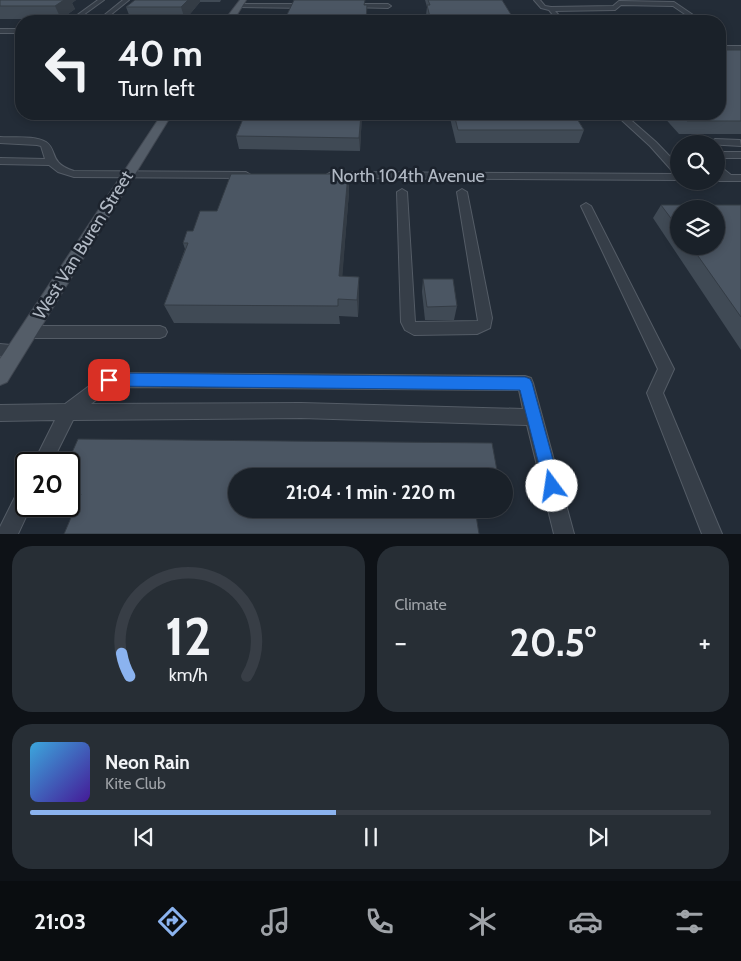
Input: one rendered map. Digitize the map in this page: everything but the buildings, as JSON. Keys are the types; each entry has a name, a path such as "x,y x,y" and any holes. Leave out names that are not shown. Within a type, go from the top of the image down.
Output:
{"main road":[{"path":"233,15 242,3"},
{"name":"West Van Buren Street","path":"0,376 9,350 28,332 126,174 163,120"}],"street":[{"path":"80,15 101,0"},
{"path":"107,15 126,0"},
{"path":"539,2 600,4 595,0"},
{"path":"539,2 551,9 556,15"},
{"path":"551,9 615,8 617,2 657,2 676,5 690,15"},
{"path":"242,3 314,6"},
{"path":"342,6 388,6"},
{"path":"0,31 15,31"},
{"path":"726,48 741,48"},
{"path":"630,120 670,161"},
{"path":"0,140 39,142 45,145 50,162"},
{"path":"725,145 740,149"},
{"path":"725,153 740,149"},
{"path":"0,161 50,162 66,172 74,174 255,175"},
{"name":"North 104th Avenue","path":"321,175 670,178"},
{"path":"725,175 728,178 741,178"},
{"path":"402,192 408,322 410,326 414,328 477,328 485,324 485,318 462,192"},
{"path":"586,206 666,369 655,393 712,534"},
{"path":"28,332 160,332"},
{"path":"48,452 68,412 109,380 525,383 564,534"},
{"path":"0,413 152,410 448,414 534,418"},
{"path":"8,534 16,517"}],"route":[{"path":"109,380 525,383 552,486"}]}
